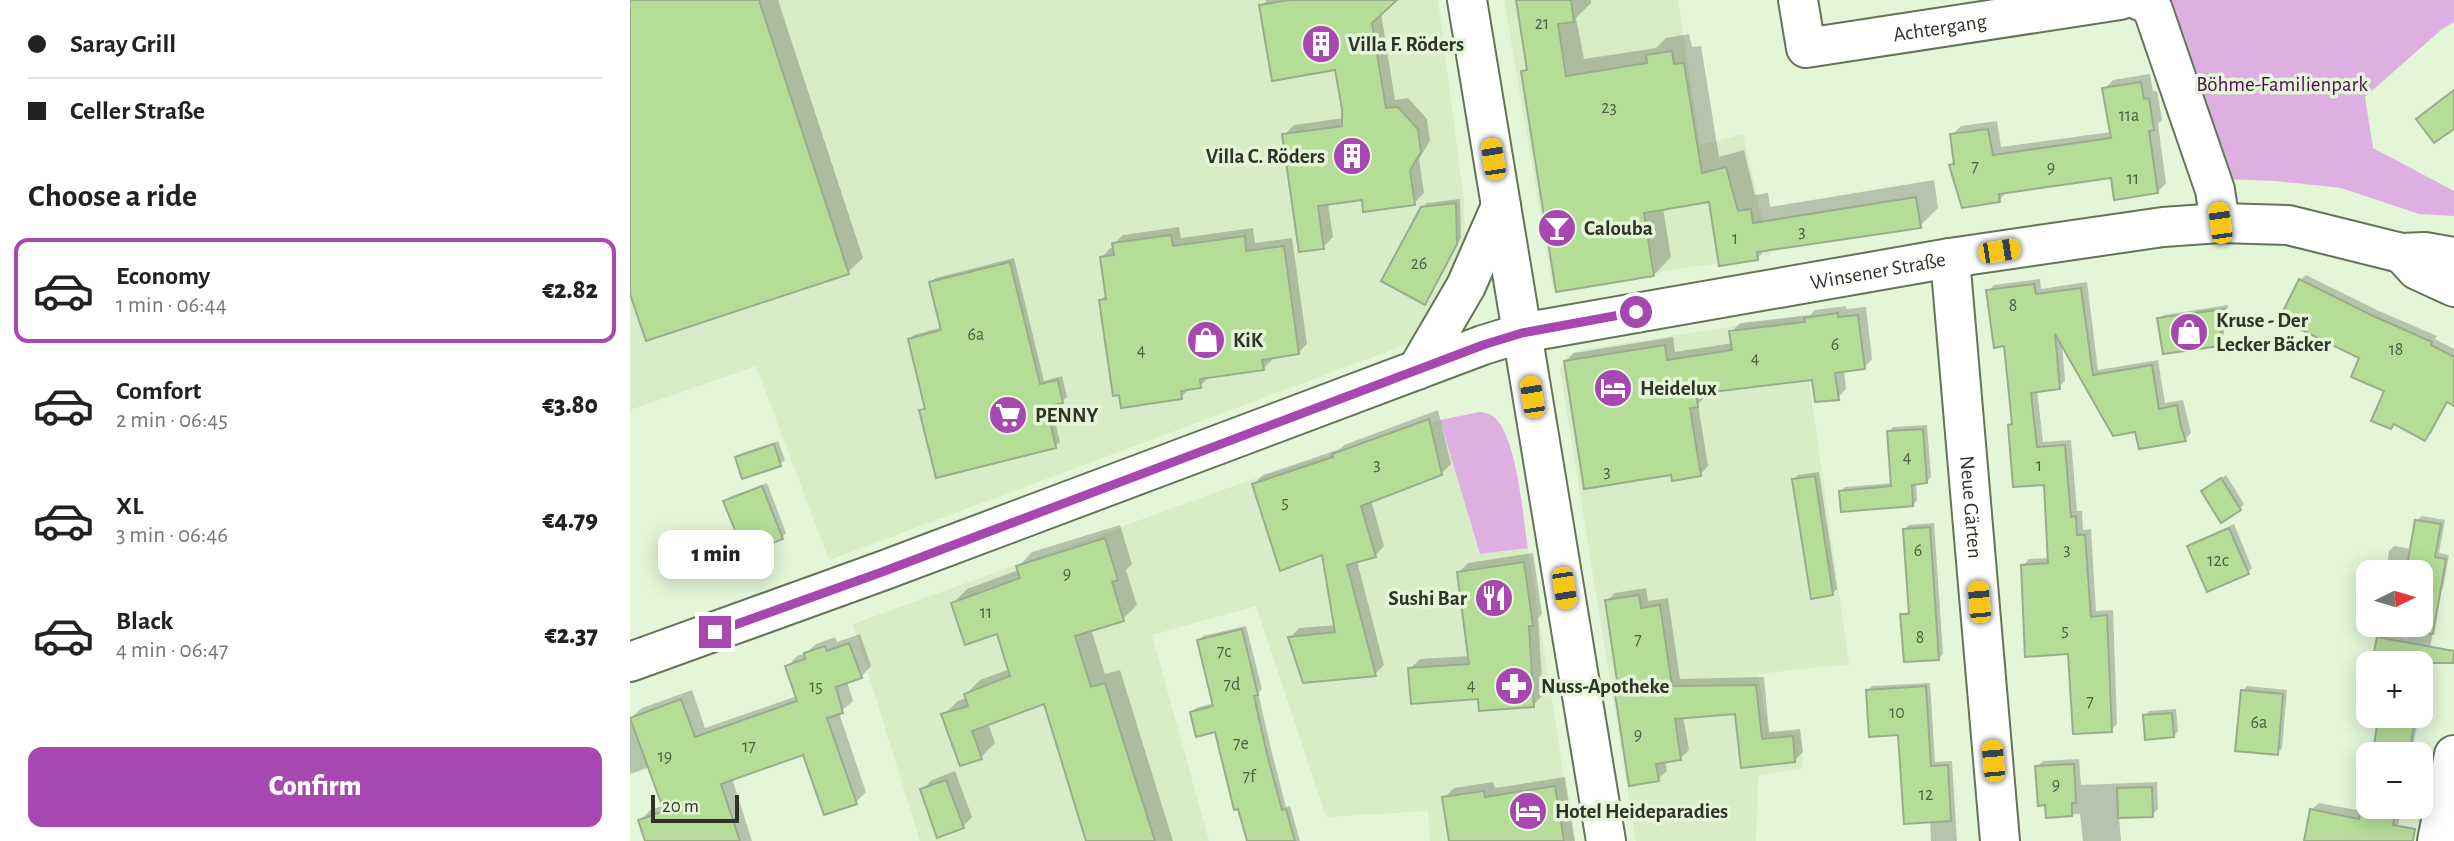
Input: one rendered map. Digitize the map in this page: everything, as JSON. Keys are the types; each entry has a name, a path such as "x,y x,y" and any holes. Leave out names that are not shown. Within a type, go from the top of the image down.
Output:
{"main road":[{"path":"1467,0 1606,841"},
{"name":"Achtergang","path":"1798,0 1807,48 2120,0"},
{"path":"2138,0 2146,3 2152,10 2215,190 2220,223"},
{"path":"1417,370 1466,286 1501,206"},
{"name":"Winsener Straße","path":"630,662 882,572 1522,333 1950,258 2163,227 2220,223 2288,225 2401,253 2425,252 2454,257"},
{"name":"Winsener Straße","path":"2401,253 2417,271 2454,286"},
{"name":"Neue Gärten","path":"1950,258 2000,841"},
{"path":"2437,841 2454,755"}],"shaded area":[{"path":"630,0 1438,0 1464,201 1465,245 1454,283 1413,342 829,560 756,366 630,410"},
{"path":"1504,0 1678,0 1700,145 1743,134 1770,255 1553,289"},
{"path":"1800,316 1849,664 1758,674 1769,733 1800,731 1803,768 1758,776 1756,841 1636,841 1560,370 1567,355 1581,350"},
{"path":"1440,420 1480,554 1528,548 1574,841 1430,841 1428,811 1326,817 1256,606 1152,635 1209,841 920,841 853,624 1242,483"}],"green space":[{"name":"Böhme-Familienpark","path":"2159,0 2454,0 2454,22 2442,29 2365,97 2373,148 2454,191 2454,216 2419,214 2341,188 2223,179"},
{"path":"1480,412 1491,415 1500,424 1507,438 1517,476 1528,548 1480,554 1440,420"}],"building":[{"path":"630,0 759,0 849,274 646,341 630,294"},
{"path":"1290,0 1397,0 1372,23 1386,108 1398,107 1418,129 1421,152 1410,170 1415,205 1363,212 1362,200 1318,206 1324,249 1299,252 1282,134 1342,126 1342,109 1335,70 1272,81 1259,5"},
{"path":"1516,0 1571,0 1574,22 1558,24 1566,76 1647,63 1646,55 1672,51 1674,64 1684,63 1702,173 1726,167 1738,211 1751,209 1753,223 1916,197 1921,228 1757,252 1758,260 1719,266 1709,202 1644,213 1654,276 1556,292 1521,71 1527,70"},
{"path":"2141,82 2144,99 2149,98 2154,130 2149,131 2158,193 2114,200 2111,178 1999,194 2000,202 1962,208 1949,165 1954,164 1950,134 1988,129 1993,155 2111,138 2102,88"},
{"path":"2454,90 2454,129 2434,143 2416,119"},
{"path":"1456,203 1457,244 1425,305 1381,281 1421,207"},
{"path":"1171,235 1173,246 1245,236 1246,251 1284,246 1299,354 1262,360 1264,370 1200,379 1201,388 1181,391 1182,399 1121,408 1119,395 1113,396 1099,300 1106,299 1100,257 1114,255 1112,243"},
{"path":"1010,262 1040,384 1058,380 1063,403 1047,407 1056,448 936,478 919,410 925,409 908,339 941,330 929,282"},
{"path":"2299,279 2432,342 2431,345 2454,357 2454,406 2447,402 2425,441 2394,424 2391,429 2371,421 2384,391 2351,377 2359,358 2279,319"},
{"path":"2034,284 2036,294 2081,288 2093,375 2152,365 2159,409 2177,405 2186,441 2139,449 2135,432 2113,436 2055,334 2060,389 2031,393 2037,447 2065,445 2071,517 2076,516 2077,535 2085,535 2091,617 2107,615 2112,732 2073,734 2068,654 2025,657 2021,565 2048,563 2044,485 2013,487 2008,425 2012,424 2004,346 1994,348 1986,290"},
{"path":"2225,309 2219,346 2163,354 2157,318"},
{"path":"1838,313 1838,317 1858,315 1865,369 1835,373 1839,400 1815,402 1812,380 1696,394 1698,407 1690,408 1701,476 1672,481 1671,475 1584,489 1564,361 1665,345 1667,360 1732,350 1729,331 1805,322 1804,318"},
{"path":"1429,419 1442,475 1361,506 1376,557 1347,565 1376,676 1303,683 1288,637 1335,632 1322,555 1280,571 1252,484 1333,457 1332,454"},
{"path":"1923,429 1927,483 1912,485 1913,506 1841,512 1839,491 1891,486 1887,431"},
{"path":"774,444 781,466 742,479 735,457"},
{"path":"1815,476 1833,595 1811,599 1792,479"},
{"path":"2221,478 2241,510 2221,523 2201,491"},
{"path":"762,486 783,539 745,554 723,501"},
{"path":"2415,520 2441,524 2435,557 2446,559 2433,634 2433,560 2408,560"},
{"path":"1930,527 1939,660 1904,662 1900,614 1909,614 1903,529"},
{"path":"2229,528 2249,574 2207,592 2187,546"},
{"path":"1105,538 1118,580 1112,582 1124,621 1075,636 1091,687 1105,683 1155,841 1086,841 1044,704 972,731 982,759 960,766 941,714 968,706 964,694 1010,676 997,634 965,645 951,603 1020,578 1016,566"},
{"path":"1524,562 1533,626 1529,626 1534,707 1479,711 1478,699 1411,704 1408,668 1469,664 1457,572"},
{"path":"1639,595 1641,608 1660,605 1672,686 1756,685 1762,739 1793,736 1795,762 1741,768 1735,714 1675,719 1681,760 1656,764 1659,781 1629,786 1615,694 1619,694 1605,600"},
{"path":"1242,629 1258,695 1254,696 1267,754 1282,810 1286,809 1295,841 1247,841 1238,809 1234,810 1215,732 1196,737 1190,712 1213,706 1197,640"},
{"path":"2377,637 2454,651 2453,663 2433,663 2433,651 2374,651"},
{"path":"849,643 862,678 836,687 843,713 827,718 857,804 824,815 803,755 721,784 740,841 645,841 638,820 664,811 630,718 681,699 695,737 797,701 785,666 805,659 804,653 825,646 827,651"},
{"path":"1926,686 1931,766 1948,765 1951,821 1904,824 1898,735 1869,737 1866,690"},
{"path":"2241,690 2283,694 2278,755 2235,751"},
{"path":"2172,713 2174,737 2145,740 2143,715"},
{"path":"2377,728 2413,728 2411,742 2374,742"},
{"path":"2074,764 2076,803 2072,803 2072,816 2046,818 2045,805 2038,806 2035,766"},
{"path":"946,780 964,828 937,838 920,789"},
{"path":"1555,786 1564,841 1449,841 1442,797 1484,791 1485,797"},
{"path":"2152,787 2153,817 2118,818 2117,788"},
{"path":"2310,809 2356,819 2394,819 2393,825 2415,829 2413,841 2304,841"}],"place":[{"name":"Villa F. Röders","path":"1321,44"},
{"name":"Villa C. Röders","path":"1352,156"},
{"name":"Calouba","path":"1557,228"},
{"name":"Kruse - Der Lecker Bäcker","path":"2189,332"},
{"name":"KiK","path":"1206,340"},
{"name":"Heidelux","path":"1613,388"},
{"name":"PENNY","path":"1008,415"},
{"name":"Sushi Bar","path":"1494,598"},
{"name":"Nuss-Apotheke","path":"1514,686"},
{"name":"Hotel Heideparadies","path":"1528,811"}],"route":[{"path":"715,632 882,572 1483,345 1522,333 1636,312"}]}
